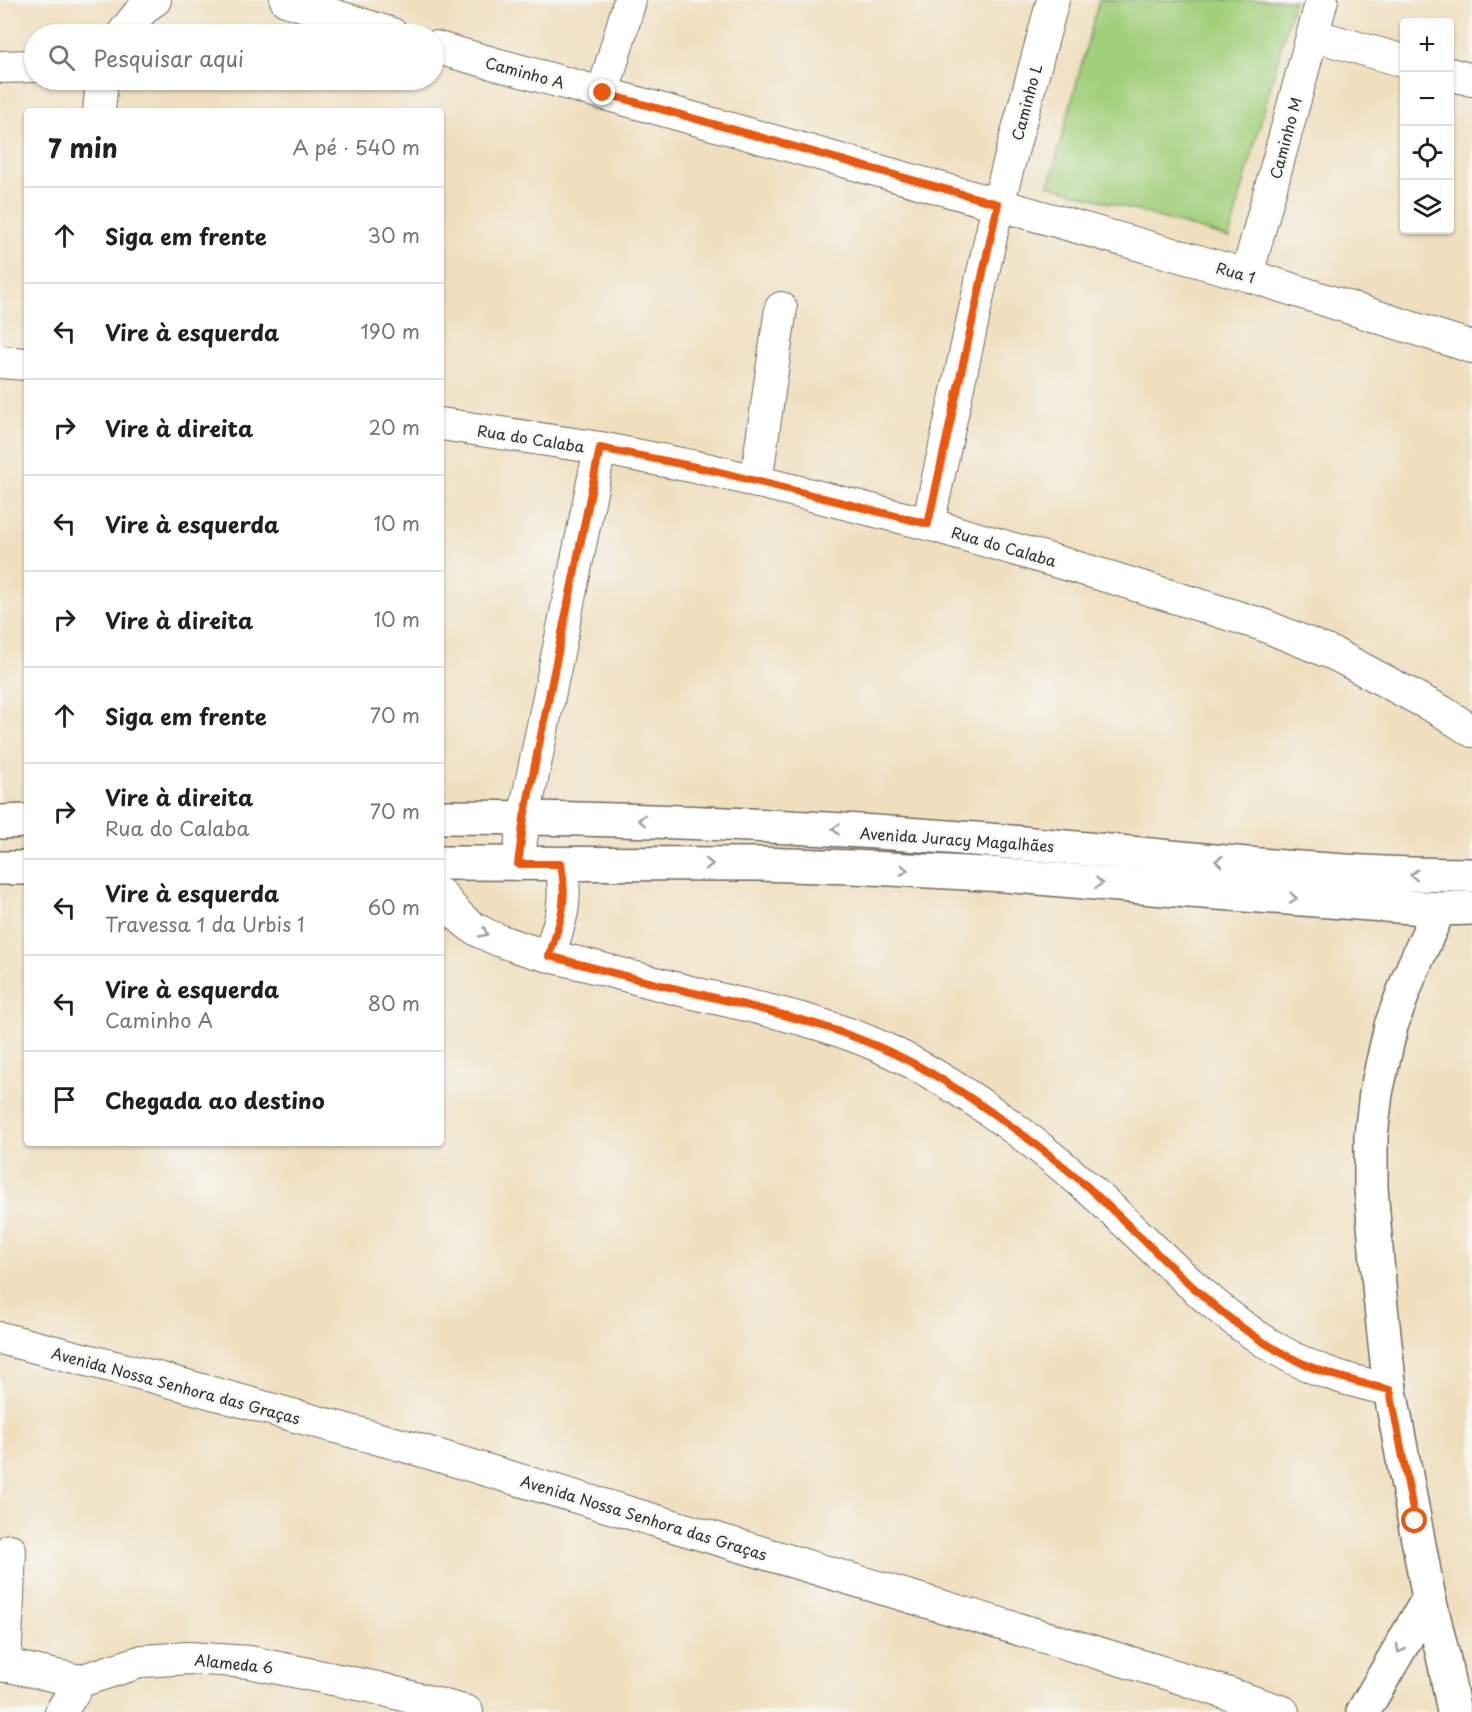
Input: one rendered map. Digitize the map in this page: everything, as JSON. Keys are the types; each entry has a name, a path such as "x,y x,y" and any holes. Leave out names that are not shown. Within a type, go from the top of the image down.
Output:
{"main road":[{"name":"Avenida Juracy Magalhães","path":"444,817 686,821 864,831 1359,873 1472,875"},
{"path":"0,822 24,821"},
{"path":"444,863 760,864 932,871 1439,909 1472,908"},
{"path":"0,868 24,868"},
{"path":"1439,909 1409,976 1391,1026 1376,1093 1371,1136 1371,1188 1390,1390 1429,1598 1454,1712"},
{"path":"1363,1712 1429,1598"}],"street":[{"path":"130,24 150,2 155,0"},
{"path":"286,0 361,24"},
{"path":"603,93 630,0"},
{"name":"Caminho L","path":"928,524 998,204 1053,0"},
{"name":"Caminho M","path":"1247,275 1322,0"},
{"path":"1313,35 1400,60"},
{"name":"Caminho A","path":"444,50 998,204"},
{"path":"0,67 24,66"},
{"path":"1454,75 1472,80"},
{"path":"99,108 101,90"},
{"name":"Rua 1","path":"998,204 1247,275 1472,346"},
{"path":"756,482 781,308"},
{"path":"0,362 24,364"},
{"name":"Rua do Calaba","path":"444,424 600,448 690,466 928,524 1116,579 1263,626 1336,655 1441,711 1472,731"},
{"path":"518,864 524,818 600,448"},
{"path":"549,956 562,918 565,897 561,864"},
{"path":"444,899 451,908 478,931 499,940 549,956 826,1026 882,1047 908,1060 1031,1141 1082,1182 1156,1253 1224,1313 1250,1332 1309,1366 1338,1377 1390,1390"},
{"name":"Avenida Nossa Senhora das Graças","path":"0,1338 112,1366 416,1449 1152,1670 1283,1712"},
{"path":"3,1665 10,1550"},
{"name":"Alameda 6","path":"3,1665 80,1681 143,1661 189,1658 249,1662 377,1688 467,1712"},
{"path":"61,1712 80,1681"}],"green space":[{"path":"1099,0 1294,0 1229,238 1049,185"}],"route":[{"path":"603,93 998,204 928,524 711,470 600,448 524,818 518,864 561,864 565,897 562,918 549,956 826,1026 882,1047 940,1079 1031,1141 1082,1182 1156,1253 1224,1313 1250,1332 1282,1353 1309,1366 1338,1377 1390,1390 1415,1521"}]}
